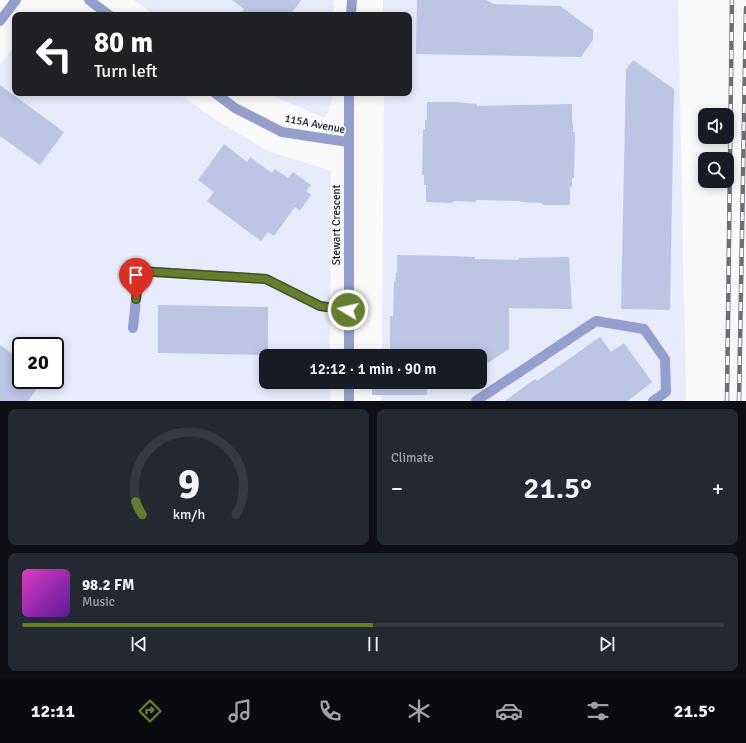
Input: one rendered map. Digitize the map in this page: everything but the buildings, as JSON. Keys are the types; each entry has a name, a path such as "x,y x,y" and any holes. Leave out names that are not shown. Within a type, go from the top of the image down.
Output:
{"street":[{"path":"0,22 16,0"},
{"path":"89,0 105,12"},
{"path":"351,12 352,0"},
{"name":"115A Avenue","path":"219,96 236,108 282,132 348,142"},
{"name":"Stewart Crescent","path":"349,96 349,349"},
{"path":"133,328 139,271 266,279 320,306 348,310"},
{"path":"476,401 596,321 644,329 665,359 666,392 653,401"},
{"path":"349,389 349,401"}],"shaded area":[{"path":"134,0 334,0 334,12 150,12"},
{"path":"383,0 678,0 686,401 381,401 382,389 487,389 487,349 382,349 384,96 412,96 412,12 383,12"},
{"path":"12,49 12,96 182,96 216,120 268,151 331,171 330,349 259,349 259,389 330,389 330,401 0,401 0,65"},
{"path":"273,96 332,96 332,101 325,118"}],"railway":[{"path":"727,401 732,0"},
{"path":"739,401 746,8"}],"route":[{"path":"136,299 139,271 266,279 320,306 348,310"}]}
